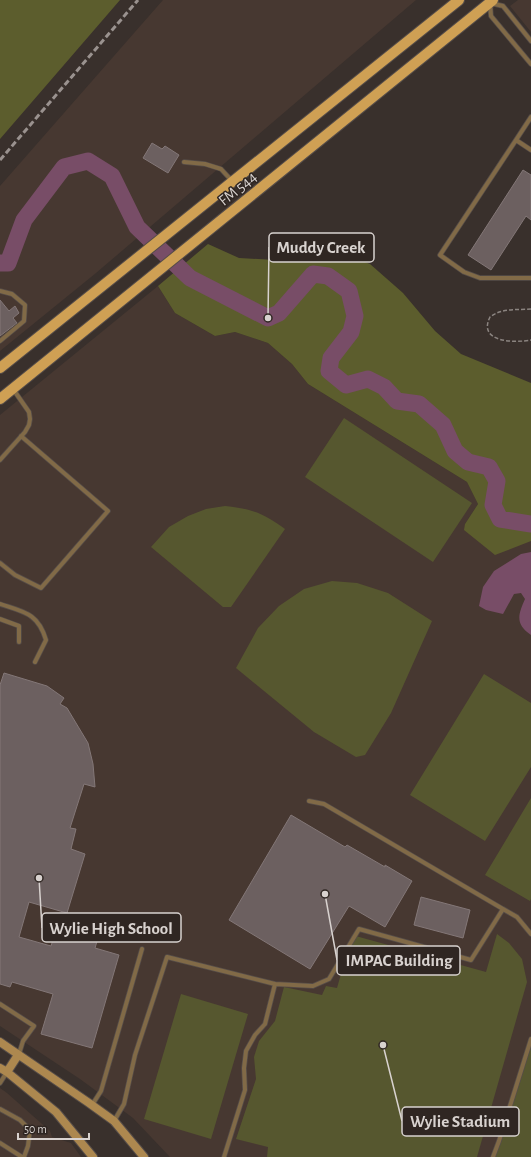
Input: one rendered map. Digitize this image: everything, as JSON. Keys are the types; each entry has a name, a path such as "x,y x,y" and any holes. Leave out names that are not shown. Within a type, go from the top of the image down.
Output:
{"main road":[{"name":"FM 544","path":"0,368 459,0"},
{"name":"FM 544","path":"0,399 490,1"},
{"path":"0,1042 114,1122 144,1157"},
{"path":"18,1055 3,1070 56,1112 93,1157"}],"lane":[{"path":"531,41 503,6 490,1 491,16 531,64"},
{"path":"531,117 440,255 464,272 480,278 531,278"},
{"path":"516,140 531,150"},
{"path":"184,162 205,164 221,169 233,182"},
{"path":"0,291 12,294 25,306 24,321 0,341"},
{"path":"0,460 29,425 30,419 28,412 13,389"},
{"path":"0,563 16,575 41,588 108,511 21,436"},
{"path":"0,604 28,614 36,620 43,629 46,640 35,662"},
{"path":"0,619 18,626 20,642"},
{"path":"309,801 324,804 503,909 517,918 531,934"},
{"path":"114,1122 124,1104 135,1055 167,957 275,984 313,986 329,979 359,929 471,960 503,909"},
{"path":"91,1105 101,1091 142,949"},
{"path":"224,1157 245,1090 244,1068 246,1051 255,1035 265,1024 275,984"},
{"path":"0,1004 34,1026 23,1041 18,1055"},
{"path":"493,1157 531,1039"},
{"path":"0,1083 3,1070"},
{"path":"0,1109 20,1120 30,1130 28,1146 23,1157 0,1143"}],"path":[{"path":"531,309 498,312 490,317 488,325 488,330 498,339 518,342 531,340"}],"shaded area":[{"path":"0,0 120,0 0,139"},
{"path":"163,0 416,0 96,273 0,351 0,186"},
{"path":"518,0 531,0 531,32 510,6"},
{"path":"208,244 239,258 292,261 340,252 370,264 403,293 435,331 461,354 531,383 531,541 495,555 464,530 465,524 478,504 467,482 308,384 292,364 268,343 235,332 215,336 175,313 158,286"},
{"path":"158,286 175,313 215,336 235,332 268,343 292,364 308,384 467,482 478,504 465,524 531,541 531,1157 170,1157 133,1118 80,1079 0,1026 0,415"},
{"path":"531,552 531,635 522,627 519,619 525,599 521,593 514,594 503,614 486,610 479,606 483,587 494,571 521,554"},
{"path":"0,1088 50,1131 52,1137 71,1143 81,1157 0,1157"}],"green space":[{"path":"344,418 472,503 433,562 305,477"},
{"path":"225,506 250,510 263,515 285,529 231,607 223,607 151,547 169,527 188,516 206,509"},
{"path":"332,581 357,583 388,593 432,621 391,713 365,755 356,757 314,732 236,668 258,628 279,606 304,589"},
{"path":"484,674 531,703 531,767 485,841 410,795"},
{"path":"531,798 531,899 530,901 485,875"},
{"path":"497,934 509,943 522,959 527,982 477,1157 267,1157 268,1147 236,1139 256,1079 254,1057 259,1041 275,1021 284,987 322,995 326,986 337,988 352,935 486,972"},
{"path":"181,994 248,1014 211,1139 144,1119"},
{"path":"531,1039 531,1157 493,1157"}],"building":[{"path":"152,143 162,149 165,146 179,155 168,173 143,158"},
{"path":"523,170 531,175 531,220 526,216 491,270 468,255"},
{"path":"0,300 9,311 15,306 19,313 13,318 17,323 0,336"},
{"path":"4,673 47,686 64,698 60,704 67,708 88,743 93,764 95,787 84,784 70,828 76,829 71,849 85,854 67,913 29,902 19,937 51,946 57,927 98,938 95,948 119,955 92,1048 41,1034 53,994 12,982 10,987 0,984 0,685"},
{"path":"291,815 345,847 347,845 412,881 385,927 349,906 310,969 229,920"},
{"path":"421,897 470,910 463,938 414,925"}],"waterway":[{"path":"0,263 8,263 24,220 64,167 88,161 112,176 137,227 190,278 268,318 279,313 313,274 328,276 349,291 355,316 351,332 331,358 329,371 346,385 368,379 384,387 397,401 419,404 443,425 455,451 468,462 489,467 497,481 493,505 500,519 531,524"}],"railway":[{"path":"0,160 138,0"}],"place":[{"name":"Muddy Creek","path":"268,318"},
{"name":"Wylie High School","path":"39,878"},
{"name":"IMPAC Building","path":"325,894"},
{"name":"Wylie Stadium","path":"383,1045"}]}
